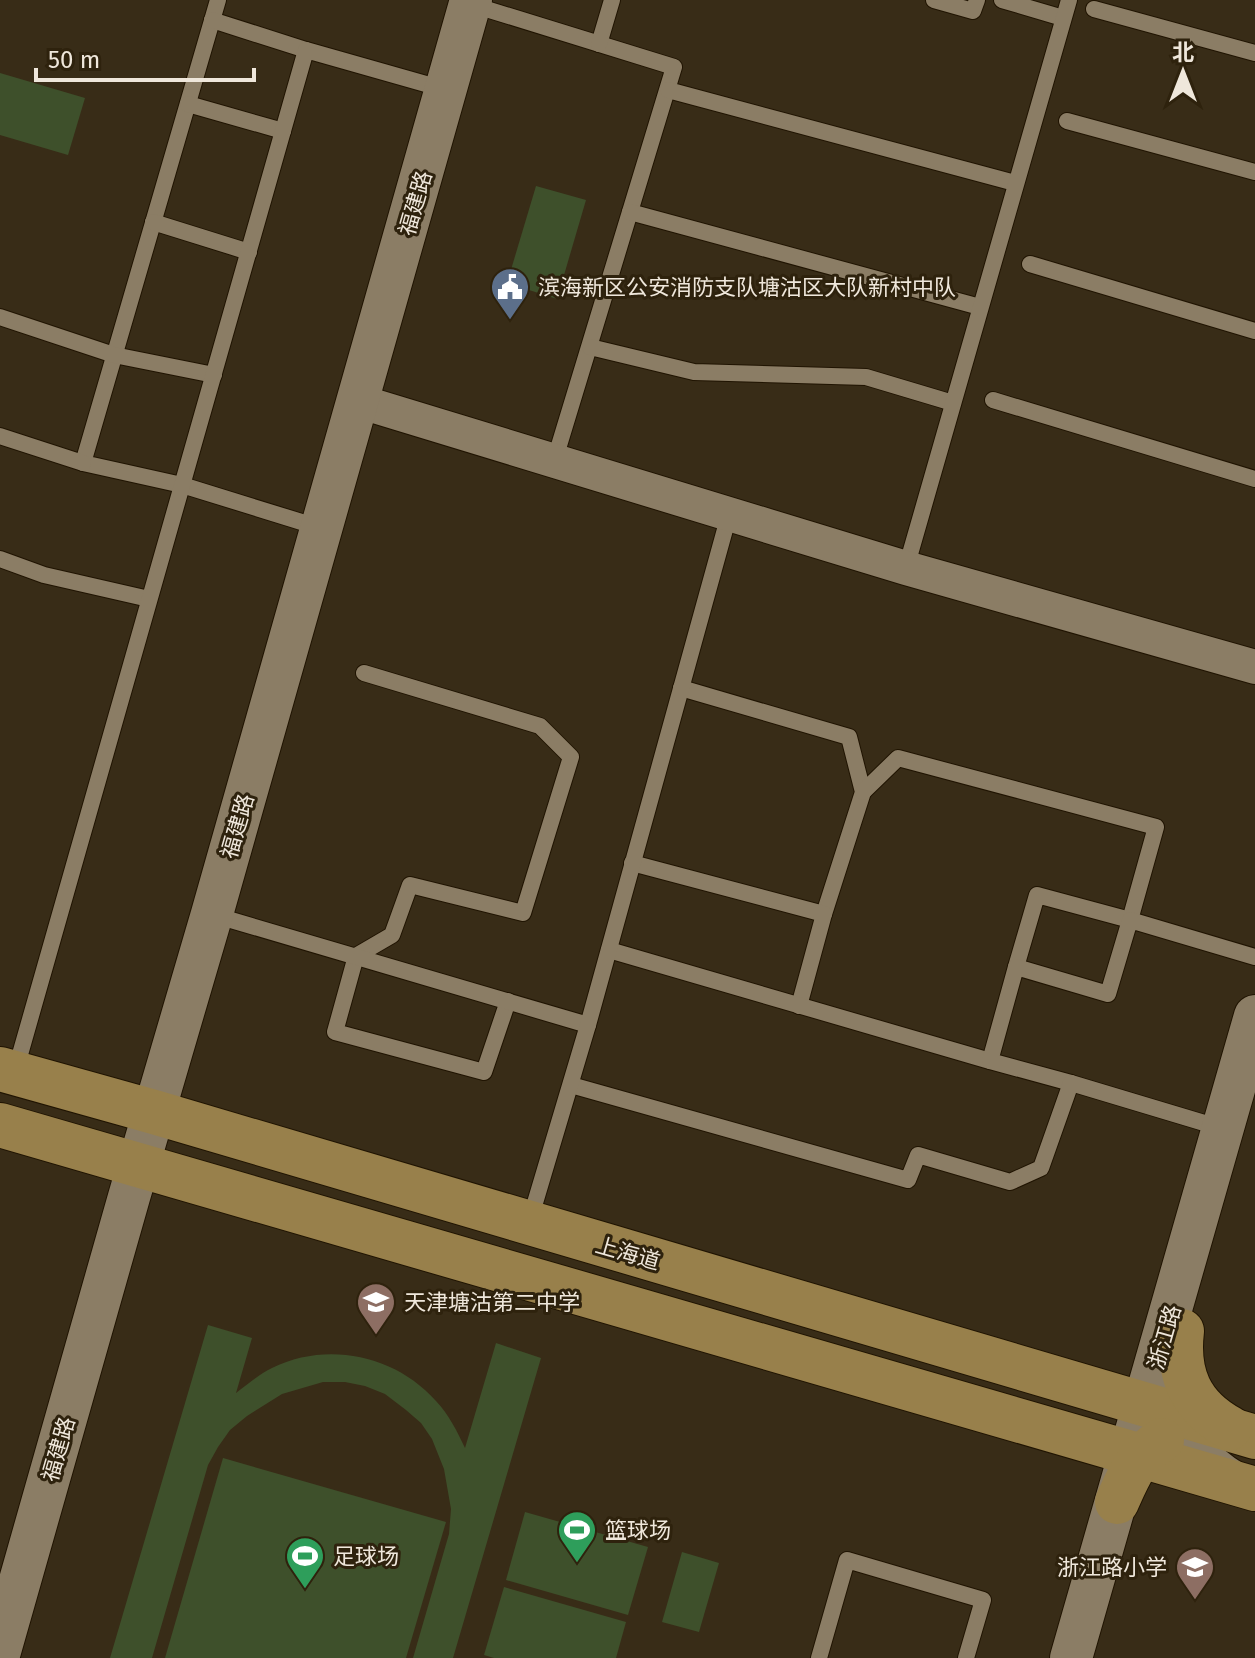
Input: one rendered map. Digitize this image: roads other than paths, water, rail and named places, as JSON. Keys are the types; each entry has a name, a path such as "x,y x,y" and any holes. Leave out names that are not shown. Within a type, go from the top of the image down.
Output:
{"main road":[{"name":"上海道","path":"7,1072 529,1224 1155,1430 1246,1486"},
{"name":"上海道","path":"0,1125 141,1174 1088,1441 1155,1430 1247,1435"},
{"path":"1174,1330 1190,1388 1198,1402 1222,1424 1247,1435"},
{"path":"1117,1502 1155,1430"},
{"path":"1088,1441 1107,1453 1114,1462 1117,1502"}],"street":[{"name":"福建路","path":"0,1651 141,1174 146,1110 464,1"},
{"name":"福建路","path":"146,1110 212,914 313,525 358,401 437,87"},
{"path":"358,401 906,568 1255,667"},
{"name":"浙江路","path":"1090,1658 1155,1430 1174,1330 1231,1131 1255,1016"},
{"name":"浙江路","path":"1231,1131 1255,1076"},
{"name":"福建路","path":"0,1591 141,1174"},
{"path":"1071,1658 1117,1502"}],"lane":[{"path":"83,463 218,0"},
{"path":"599,44 612,0"},
{"path":"934,0 973,11 977,0"},
{"path":"1002,0 1063,18"},
{"path":"906,568 1069,0"},
{"path":"464,1 674,67 554,462"},
{"path":"1094,9 1255,53"},
{"path":"212,20 437,87"},
{"path":"7,1072 149,599 306,50"},
{"path":"668,90 1015,183"},
{"path":"188,104 283,131"},
{"path":"1067,121 1255,172"},
{"path":"630,212 980,307"},
{"path":"153,222 249,252"},
{"path":"1030,264 1255,331"},
{"path":"0,317 114,355 214,375"},
{"path":"590,347 694,372 866,377 953,403"},
{"path":"993,400 1255,479"},
{"path":"0,436 83,463 182,485 313,525"},
{"path":"529,1224 588,1025 729,515"},
{"path":"0,559 44,575 149,599"},
{"path":"364,673 540,726 571,757 523,913 410,885 392,935 356,956 335,1032 484,1072 508,1001"},
{"path":"681,688 849,737 863,792"},
{"path":"799,1006 824,914 863,792 898,758 1156,827 1108,994 1016,967"},
{"path":"632,863 824,914"},
{"path":"990,1061 1037,895 1255,957"},
{"path":"212,914 588,1025"},
{"path":"609,950 1231,1131"},
{"path":"571,1085 908,1180 918,1155 1010,1182 1041,1168 1071,1083"},
{"path":"819,1658 847,1560 983,1600 966,1658"}],"place":[{"name":"滨海新区公安消防支队塘沽区大队新村中队","path":"510,321"},
{"name":"天津塘沽第二中学","path":"376,1336"},
{"name":"篮球场","path":"577,1564"},
{"name":"足球场","path":"305,1590"},
{"name":"浙江路小学","path":"1195,1601"}]}
